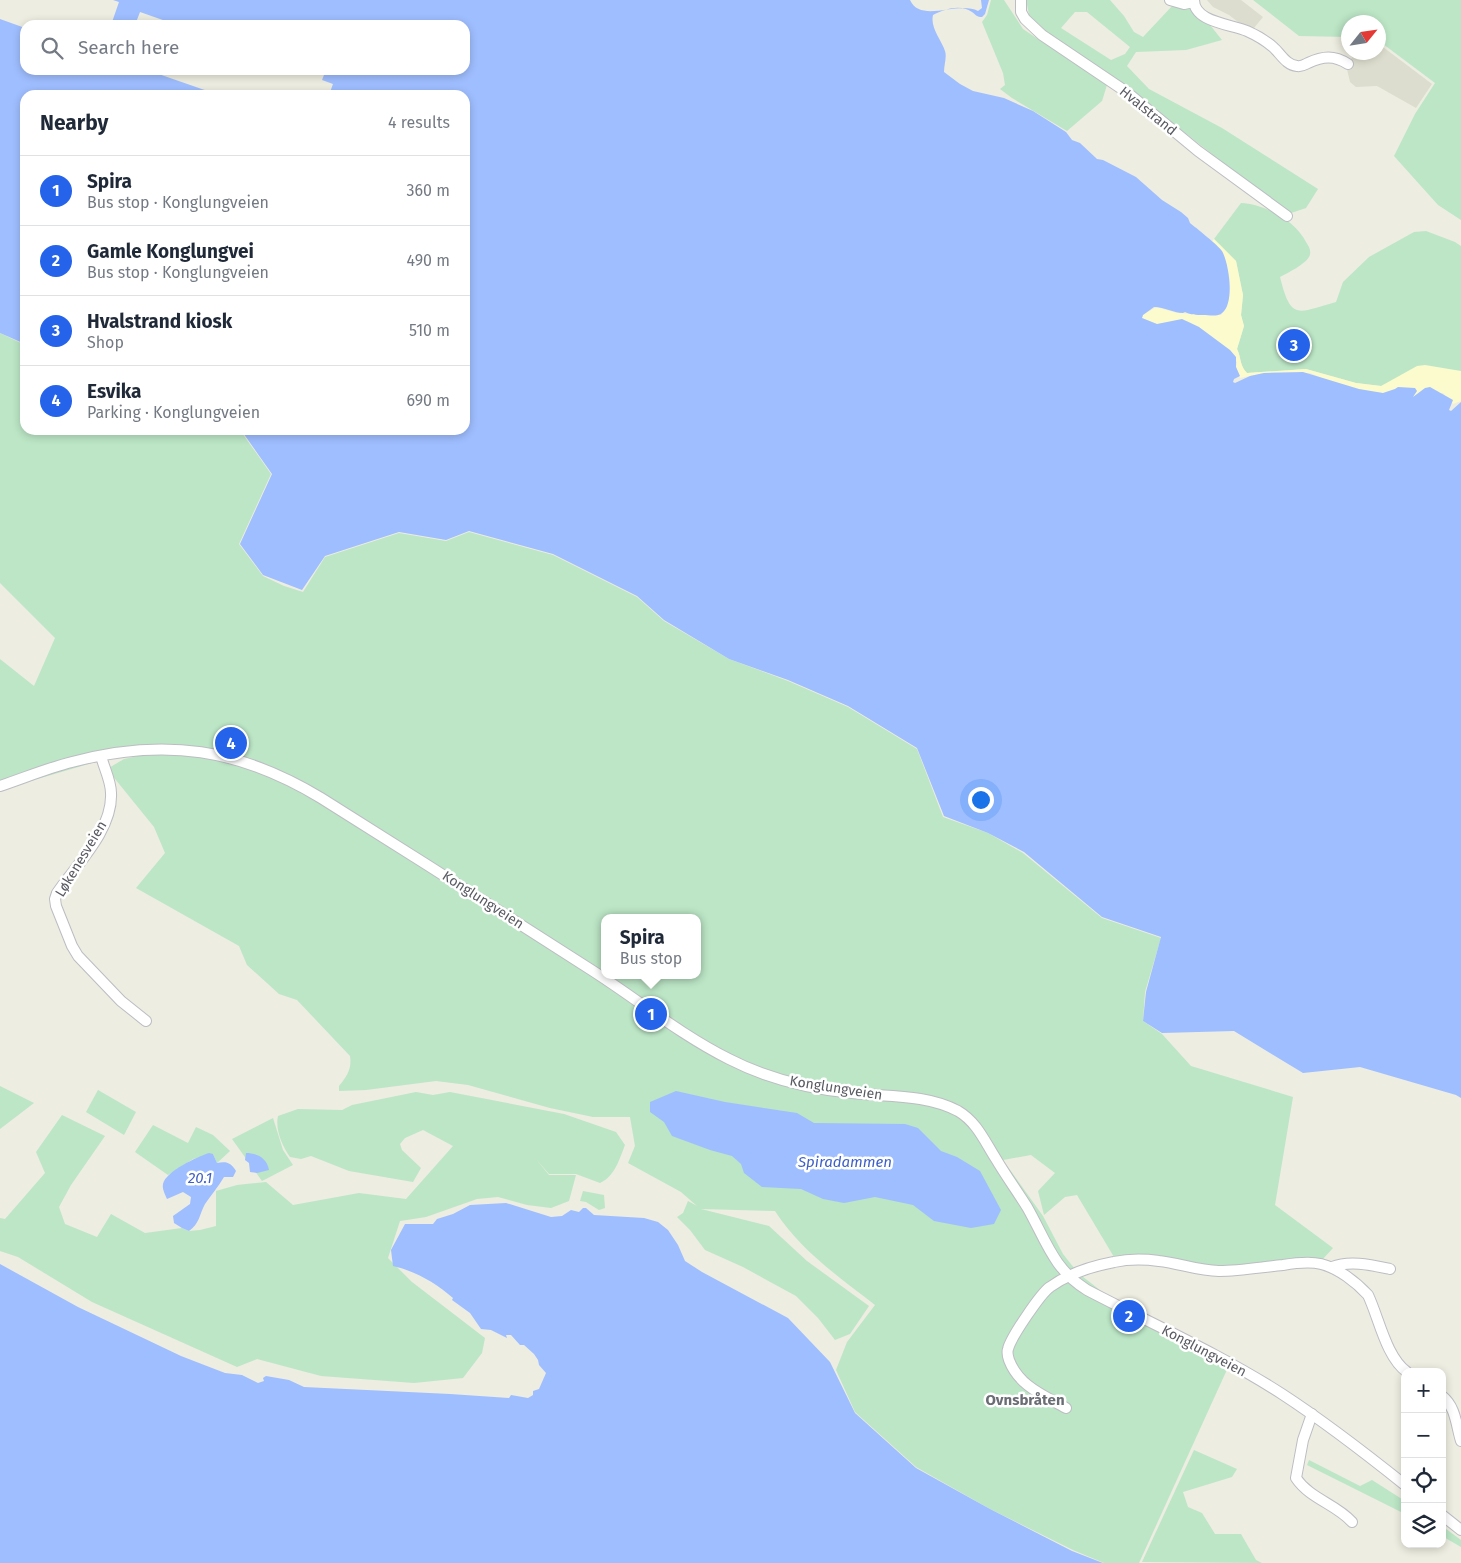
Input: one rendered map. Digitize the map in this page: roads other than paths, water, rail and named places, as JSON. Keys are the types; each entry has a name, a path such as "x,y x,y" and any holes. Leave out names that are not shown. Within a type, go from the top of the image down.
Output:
{"street":[{"name":"Hvalstrand","path":"1021,0 1021,12 1025,19 1042,35 1128,93 1198,151 1287,216"},
{"path":"1170,0 1184,4 1194,1 1196,10 1202,16 1254,34 1274,48 1284,60 1294,66 1301,66 1333,56 1348,64"},
{"name":"Konglungveien","path":"0,786 73,762 151,749 218,754 253,764 272,771 322,798 601,976"},
{"name":"Løkenesveien","path":"101,756 111,792 106,819 86,857 57,893 55,899 56,906 78,956 121,1000 146,1021"},
{"name":"Konglungveien","path":"605,979 698,1041 730,1059 765,1074 805,1086 850,1093 919,1098 960,1112 972,1122 984,1139 1068,1277 1087,1290 1226,1362 1281,1393 1360,1449 1401,1482"},
{"path":"1066,1408 1030,1388 1016,1374 1008,1351 1022,1324 1049,1288 1068,1277 1112,1262 1160,1261 1184,1267 1217,1271 1246,1270 1301,1263 1319,1263 1332,1267 1368,1295 1391,1352 1403,1368"},
{"path":"1332,1267 1339,1264 1360,1264 1390,1268"},
{"path":"1446,1400 1454,1412 1461,1441"},
{"path":"1312,1414 1303,1440 1296,1478 1300,1484 1344,1514 1352,1522"},
{"path":"1446,1518 1461,1530"}],"water":[{"path":"113,0 910,0 915,7 922,10 947,10 933,15 932,20 934,29 946,53 944,72 973,91 1004,98 1033,111 1066,132 1072,140 1080,143 1097,159 1103,160 1136,177 1162,200 1188,218 1190,223 1222,251 1229,274 1230,293 1226,308 1222,313 1216,315 1196,315 1154,307 1143,315 1142,318 1157,324 1182,319 1199,327 1230,350 1236,357 1236,367 1240,376 1234,379 1233,382 1235,383 1250,376 1264,373 1303,372 1359,389 1383,393 1398,387 1415,388 1417,391 1413,397 1425,388 1430,387 1453,400 1449,410 1451,411 1461,402 1461,1098 1360,1067 1303,1073 1234,1031 1162,1033 1143,1021 1146,992 1161,937 1102,917 1024,852 988,833 944,816 917,748 848,706 788,680 729,659 664,620 637,596 553,554 469,531 446,540 399,532 325,556 302,590 263,575 240,544 272,474 245,435 470,435 470,90 331,90 333,84 322,80 324,75 470,75 470,20 163,20 140,12 137,20 113,20 119,2"},
{"path":"981,0 989,0 985,14 982,17 960,8 970,8 978,11 982,8"},
{"path":"0,19 20,26 20,75 161,75 205,90 20,90 20,342 0,333"},
{"name":"Spiradammen","path":"676,1091 725,1102 797,1113 814,1123 905,1124 918,1128 941,1151 957,1157 980,1171 1001,1210 994,1224 971,1228 934,1221 913,1205 875,1197 844,1203 823,1199 801,1189 762,1187 744,1173 741,1164 732,1156 672,1136 664,1122 650,1112 650,1102"},
{"name":"20.1","path":"209,1153 213,1154 217,1163 228,1163 236,1171 233,1177 224,1177 205,1204 197,1222 189,1231 174,1223 173,1216 190,1204 191,1197 183,1192 167,1199 163,1190 163,1184 170,1174 190,1161"},
{"path":"246,1153 254,1154 264,1159 269,1170 257,1173 250,1172 249,1163 245,1160"},
{"path":"506,1203 551,1217 562,1216 571,1210 579,1212 586,1208 594,1215 644,1218 658,1222 668,1230 678,1245 685,1261 788,1318 830,1362 855,1413 916,1468 1072,1551 1103,1563 0,1563 0,1264 78,1307 181,1356 225,1373 242,1375 258,1383 264,1381 263,1378 266,1376 289,1380 304,1387 509,1398 511,1395 528,1398 533,1395 533,1391 539,1389 546,1373 539,1365 534,1354 524,1345 520,1345 511,1335 506,1335 507,1338 491,1330 481,1329 470,1313 452,1300 453,1298 440,1287 417,1274 393,1266 391,1250 405,1224 433,1224 437,1219 453,1214 470,1205"}],"place":[{"name":"Hvalstrand kiosk","path":"1294,345"},
{"name":"Esvika","path":"231,743"},
{"name":"Spira","path":"651,1014"},
{"name":"Gamle Konglungvei","path":"1129,1316"}],"district":[{"name":"Ovnsbråten","path":"1025,1400"}]}
